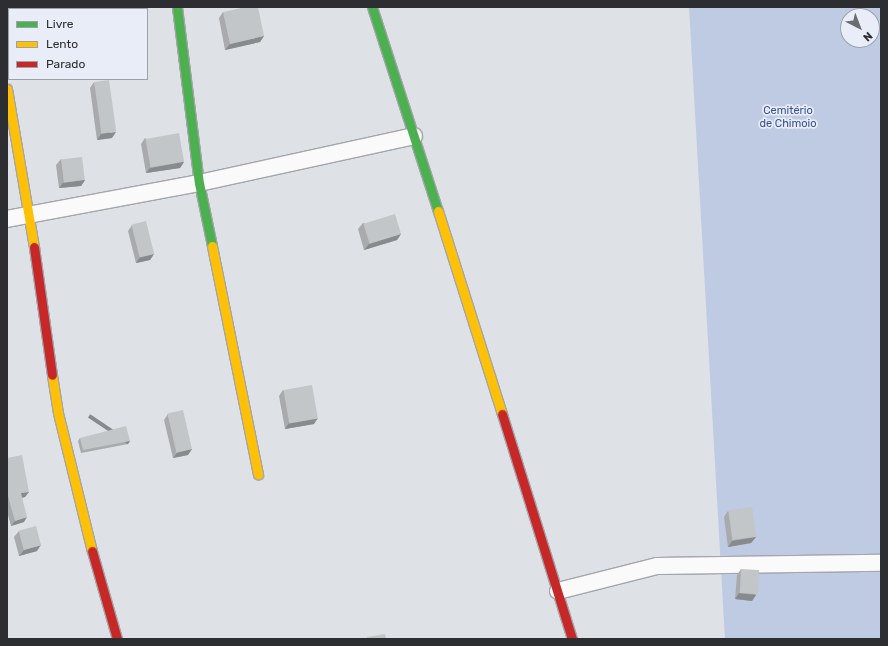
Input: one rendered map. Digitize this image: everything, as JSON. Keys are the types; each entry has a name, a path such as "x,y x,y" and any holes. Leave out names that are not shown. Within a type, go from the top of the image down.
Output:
{"street":[{"path":"177,7 199,183 258,474"},
{"path":"372,7 572,639"},
{"path":"7,89 30,214 58,413 95,562 117,639"},
{"path":"7,219 199,183 414,136"},
{"path":"558,591 657,566 881,563"}],"green space":[{"name":"Cemitério de Chimoio","path":"689,7 881,7 881,639 725,639"}],"building":[{"path":"246,7 258,7 264,36 230,44 223,12"},
{"path":"109,80 116,131 101,134 94,82"},
{"path":"179,133 184,162 151,167 146,139"},
{"path":"82,157 85,180 64,182 61,160"},
{"path":"395,214 401,234 370,244 363,224"},
{"path":"146,221 154,254 140,258 131,225"},
{"path":"312,385 318,418 289,424 283,390"},
{"path":"183,410 192,449 176,453 167,414"},
{"path":"126,426 130,441 83,450 80,438"},
{"path":"22,455 29,492 21,493 27,517 15,521 7,496 7,458"},
{"path":"752,507 756,537 732,540 728,510"},
{"path":"36,526 41,545 24,550 19,531"},
{"path":"741,569 759,570 758,594 740,593"},
{"path":"385,634 386,639 368,639 367,637"}],"traffic: fast":[{"path":"177,7 199,183 212,246"},
{"path":"372,7 438,211"}],"traffic: slow":[{"path":"7,89 34,247"},
{"path":"438,211 502,414"},
{"path":"212,246 258,474"},
{"path":"52,375 58,413 92,551"}],"traffic: jam":[{"path":"34,247 52,375"},
{"path":"502,414 572,639"},
{"path":"92,551 117,639"}]}
